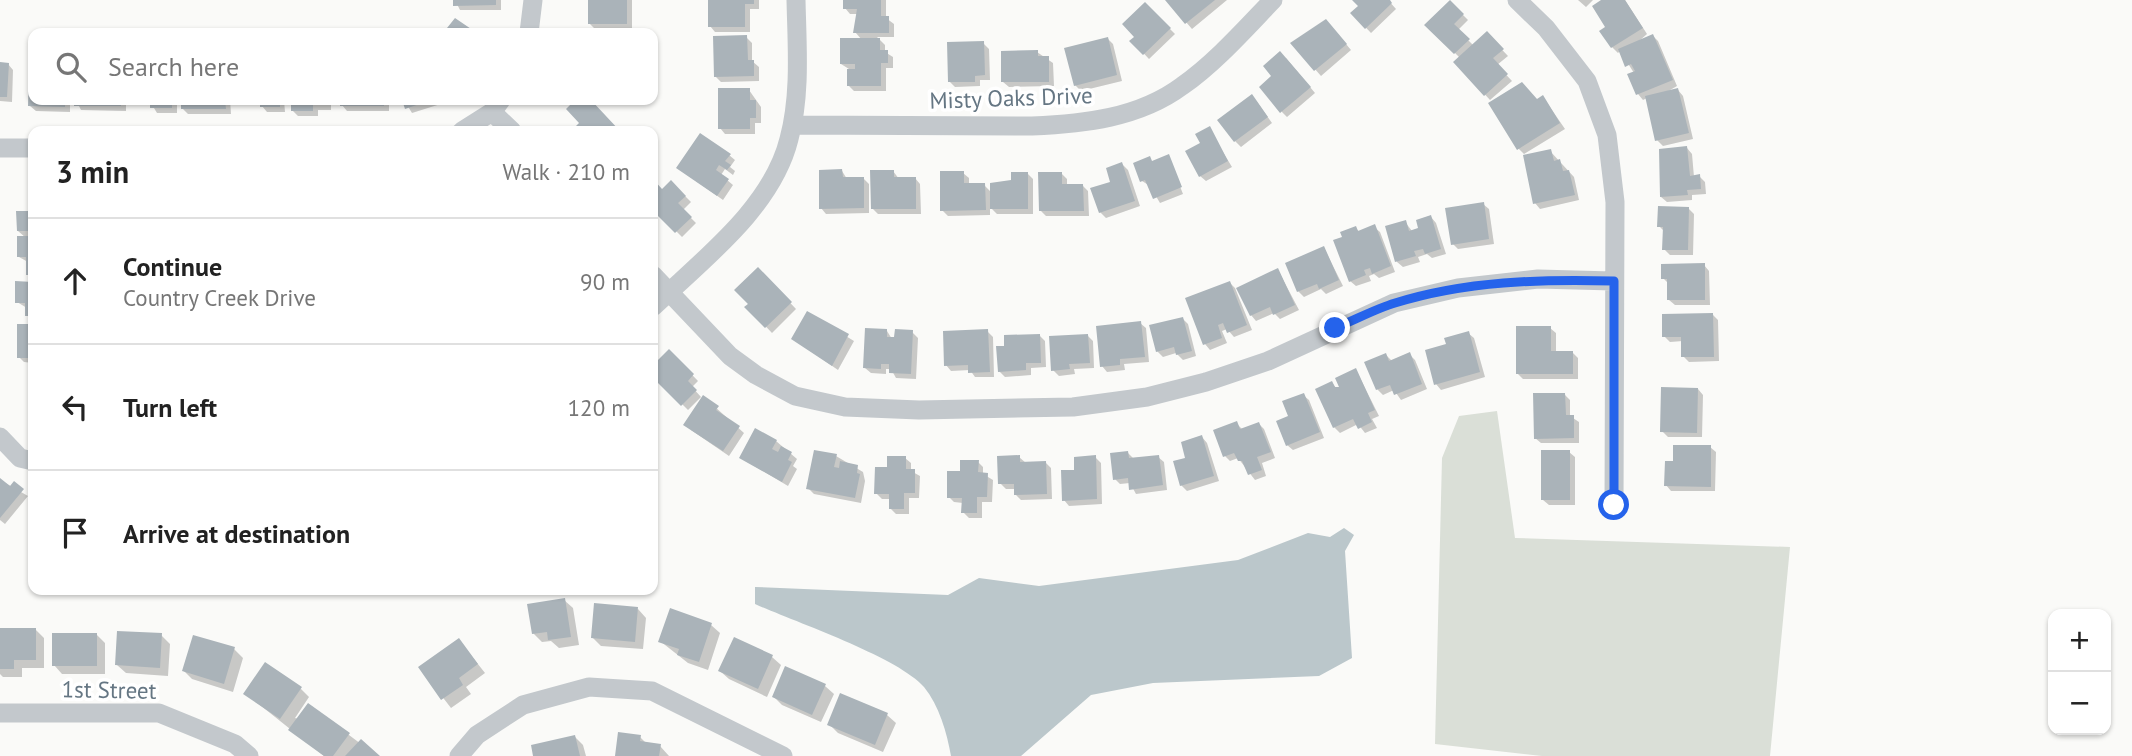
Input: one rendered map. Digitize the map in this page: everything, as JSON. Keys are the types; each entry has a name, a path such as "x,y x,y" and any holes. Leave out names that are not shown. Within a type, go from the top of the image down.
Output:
{"street":[{"path":"530,28 533,0"},
{"path":"658,302 725,238 772,180 789,142 792,125 796,0"},
{"name":"Misty Oaks Drive","path":"792,125 1032,126 1070,125 1115,117 1182,86 1273,0"},
{"path":"1517,0 1546,29 1587,81 1607,135 1615,202 1614,505"},
{"path":"469,126 496,106 509,126"},
{"path":"0,148 28,148"},
{"path":"658,280 730,356 756,375 795,396 845,407 1007,410 1073,407 1147,397 1206,383 1268,361 1394,303 1458,288 1538,279 1614,281"},
{"path":"0,437 20,458 28,460"},
{"path":"459,756 477,735 523,705 589,687 652,691 783,756"},
{"name":"1st Street","path":"0,713 159,713 235,744 249,756"}],"shaded area":[{"path":"1497,411 1515,538 1790,547 1770,756 1542,756 1435,744 1442,458 1459,416"},
{"path":"1344,528 1354,535 1345,551 1352,658 1319,676 1153,683 1091,695 1021,756 951,756 945,729 934,702 924,687 911,676 870,652 755,604 755,587 948,595 979,578 1039,586 1238,560 1308,533 1330,537"}],"building":[{"path":"453,0 496,0 496,5 453,6"},
{"path":"588,0 627,0 627,24 588,24"},
{"path":"708,0 754,0 754,4 745,4 745,27 708,27"},
{"path":"843,0 881,0 881,16 889,16 889,33 853,33 857,9 843,9"},
{"path":"1165,0 1215,0 1185,24"},
{"path":"1352,0 1390,0 1392,3 1365,29 1350,13 1358,6"},
{"path":"1450,0 1464,14 1454,24 1470,39 1454,54 1424,25"},
{"path":"1601,0 1625,0 1643,28 1611,48 1599,31 1605,27 1592,6"},
{"path":"1145,2 1171,28 1143,55 1129,41 1134,37 1122,24"},
{"path":"455,18 470,28 447,28"},
{"path":"1326,19 1347,44 1314,71 1290,43"},
{"path":"1487,31 1504,49 1493,58 1508,74 1484,96 1453,62"},
{"path":"1653,34 1673,80 1636,95 1627,74 1635,71 1631,64 1625,67 1618,49"},
{"path":"747,35 748,60 754,60 754,76 714,77 713,36"},
{"path":"1108,37 1117,75 1074,86 1064,48"},
{"path":"840,38 880,38 880,50 888,50 888,63 881,63 881,86 847,86 847,69 855,69 855,64 840,64"},
{"path":"984,41 985,75 975,76 975,82 948,82 947,42"},
{"path":"1038,50 1038,56 1049,56 1049,82 1001,82 1001,51"},
{"path":"1280,51 1311,87 1280,113 1259,87 1271,76 1263,66"},
{"path":"0,62 9,63 7,97 0,97"},
{"path":"1522,82 1537,99 1543,95 1560,123 1517,150 1488,103"},
{"path":"718,88 750,88 750,100 756,100 756,118 750,118 750,129 718,129"},
{"path":"1678,88 1689,133 1655,141 1645,96"},
{"path":"1252,94 1268,117 1234,142 1217,120"},
{"path":"65,105 65,107 28,106"},
{"path":"74,105 121,105 121,106"},
{"path":"150,105 172,105 172,108 150,108"},
{"path":"181,105 226,105 226,109 181,109"},
{"path":"260,105 280,105 280,107"},
{"path":"291,105 313,105 313,111 291,111"},
{"path":"340,105 384,105 384,106"},
{"path":"570,105 596,105 615,126 576,126 579,123 566,109"},
{"path":"1210,126 1228,161 1199,177 1185,151 1200,143 1195,134"},
{"path":"700,133 731,154 725,161 731,165 727,170 719,165 716,170 729,179 717,196 676,168"},
{"path":"1687,146 1690,176 1700,174 1701,189 1687,190 1688,195 1660,197 1659,149"},
{"path":"1551,149 1554,161 1560,159 1563,171 1569,170 1575,195 1533,204 1523,155"},
{"path":"1169,154 1182,187 1153,199 1145,180 1140,182 1133,163 1150,156 1152,161"},
{"path":"1122,162 1135,201 1099,213 1090,188 1110,182 1106,168"},
{"path":"842,169 843,177 864,177 864,208 819,209 819,170"},
{"path":"870,170 894,170 894,177 916,177 916,209 871,209"},
{"path":"940,171 964,171 964,183 985,183 986,210 940,211"},
{"path":"1011,172 1028,172 1028,209 990,209 990,183 1011,180"},
{"path":"1038,172 1062,172 1062,184 1083,184 1084,211 1039,211"},
{"path":"671,180 686,196 678,203 692,217 675,233 658,216 658,185 662,189"},
{"path":"1484,202 1489,239 1451,245 1445,208"},
{"path":"1658,206 1689,207 1688,250 1662,250 1663,227 1657,227"},
{"path":"16,211 28,211 28,231 17,231"},
{"path":"1431,215 1441,249 1425,254 1423,249 1414,251 1416,256 1395,262 1385,226 1406,220 1409,231 1418,228 1416,220"},
{"path":"1375,224 1391,266 1372,274 1370,268 1364,270 1366,275 1349,282 1333,240 1342,237 1340,232 1356,226 1358,231"},
{"path":"17,236 28,236 28,275 26,257 17,257"},
{"path":"1324,246 1339,280 1319,289 1317,284 1297,292 1285,263"},
{"path":"1705,263 1705,300 1667,300 1667,279 1661,279 1661,264"},
{"path":"758,267 792,302 765,328 744,307 748,304 734,290"},
{"path":"1278,268 1295,305 1273,315 1270,307 1250,316 1236,288"},
{"path":"15,281 28,282 28,316 25,316 25,303 15,303"},
{"path":"1230,281 1247,325 1227,333 1223,323 1218,325 1222,338 1203,345 1185,298"},
{"path":"807,311 849,334 832,366 791,339"},
{"path":"1713,313 1714,357 1681,357 1681,337 1662,337 1662,314"},
{"path":"1183,317 1192,351 1176,355 1174,347 1156,352 1149,325"},
{"path":"1141,321 1145,357 1120,359 1120,365 1100,367 1096,326"},
{"path":"17,324 28,324 28,358 17,358"},
{"path":"1516,326 1551,326 1551,351 1573,351 1573,374 1516,374"},
{"path":"865,328 887,329 887,337 894,337 895,329 913,330 911,374 889,373 889,364 881,364 881,369 863,368"},
{"path":"988,329 990,372 968,373 968,365 944,366 943,331"},
{"path":"1469,331 1480,372 1434,385 1425,350 1446,344 1444,338"},
{"path":"1040,334 1041,363 1026,363 1026,370 998,372 996,346 1004,346 1004,335"},
{"path":"1088,334 1090,363 1069,364 1070,369 1051,371 1049,336"},
{"path":"669,349 694,374 688,381 697,390 681,406 658,383 658,360"},
{"path":"1410,352 1422,384 1394,395 1390,385 1376,390 1364,362 1386,353 1389,361"},
{"path":"1356,368 1375,410 1368,413 1372,422 1358,429 1353,419 1333,428 1315,389 1332,381 1335,387 1339,387 1335,378"},
{"path":"1661,387 1698,388 1697,433 1660,432"},
{"path":"1304,393 1320,432 1286,446 1276,421 1288,416 1282,401"},
{"path":"1533,393 1565,393 1566,415 1574,415 1574,438 1534,439"},
{"path":"703,395 719,406 716,410 740,426 723,451 683,425"},
{"path":"1237,421 1240,429 1259,422 1271,452 1257,457 1262,470 1248,475 1242,461 1238,461 1234,453 1223,457 1213,430"},
{"path":"755,428 777,440 772,449 778,452 781,446 792,452 788,460 792,462 782,482 739,458"},
{"path":"1202,435 1214,476 1180,486 1173,461 1185,458 1181,442"},
{"path":"1673,445 1711,445 1711,487 1664,486 1665,461 1673,461"},
{"path":"814,450 837,454 834,467 839,468 840,461 858,465 857,473 860,474 855,498 806,489"},
{"path":"1541,450 1570,450 1570,500 1541,500"},
{"path":"1128,451 1129,458 1159,455 1163,485 1129,490 1128,478 1113,480 1110,453"},
{"path":"1020,455 1020,462 1046,461 1047,494 1014,495 1014,484 998,484 997,456"},
{"path":"1096,455 1097,499 1062,501 1061,470 1074,470 1074,457"},
{"path":"887,456 906,456 906,469 915,469 915,493 904,493 904,509 889,509 889,494 874,494 875,467 887,467"},
{"path":"960,460 979,460 978,472 988,473 987,497 977,497 977,513 961,513 962,498 947,498 947,471 960,471"},
{"path":"0,478 10,486 14,481 24,489 0,518"},
{"path":"565,598 571,637 548,640 547,632 532,634 527,604"},
{"path":"594,603 638,607 635,642 591,638"},
{"path":"670,608 712,623 699,662 677,655 679,649 658,642"},
{"path":"0,628 36,628 36,660 14,660 14,669 0,669"},
{"path":"117,631 162,633 160,668 115,665"},
{"path":"52,633 97,633 97,666 52,666"},
{"path":"193,635 235,647 224,684 182,671"},
{"path":"734,637 773,655 758,689 718,671"},
{"path":"459,638 478,664 459,678 463,685 441,700 418,667"},
{"path":"265,662 302,687 280,719 243,694"},
{"path":"785,666 826,684 812,715 772,697"},
{"path":"840,693 888,713 875,745 827,725"},
{"path":"308,703 350,733 333,756 324,756 288,730"},
{"path":"618,732 641,735 640,741 661,744 659,756 615,756"},
{"path":"575,735 580,756 533,756 531,745"},
{"path":"361,739 380,756 345,756"}],"route":[{"path":"1335,328 1394,303 1458,288 1538,279 1614,281 1614,505"}]}
